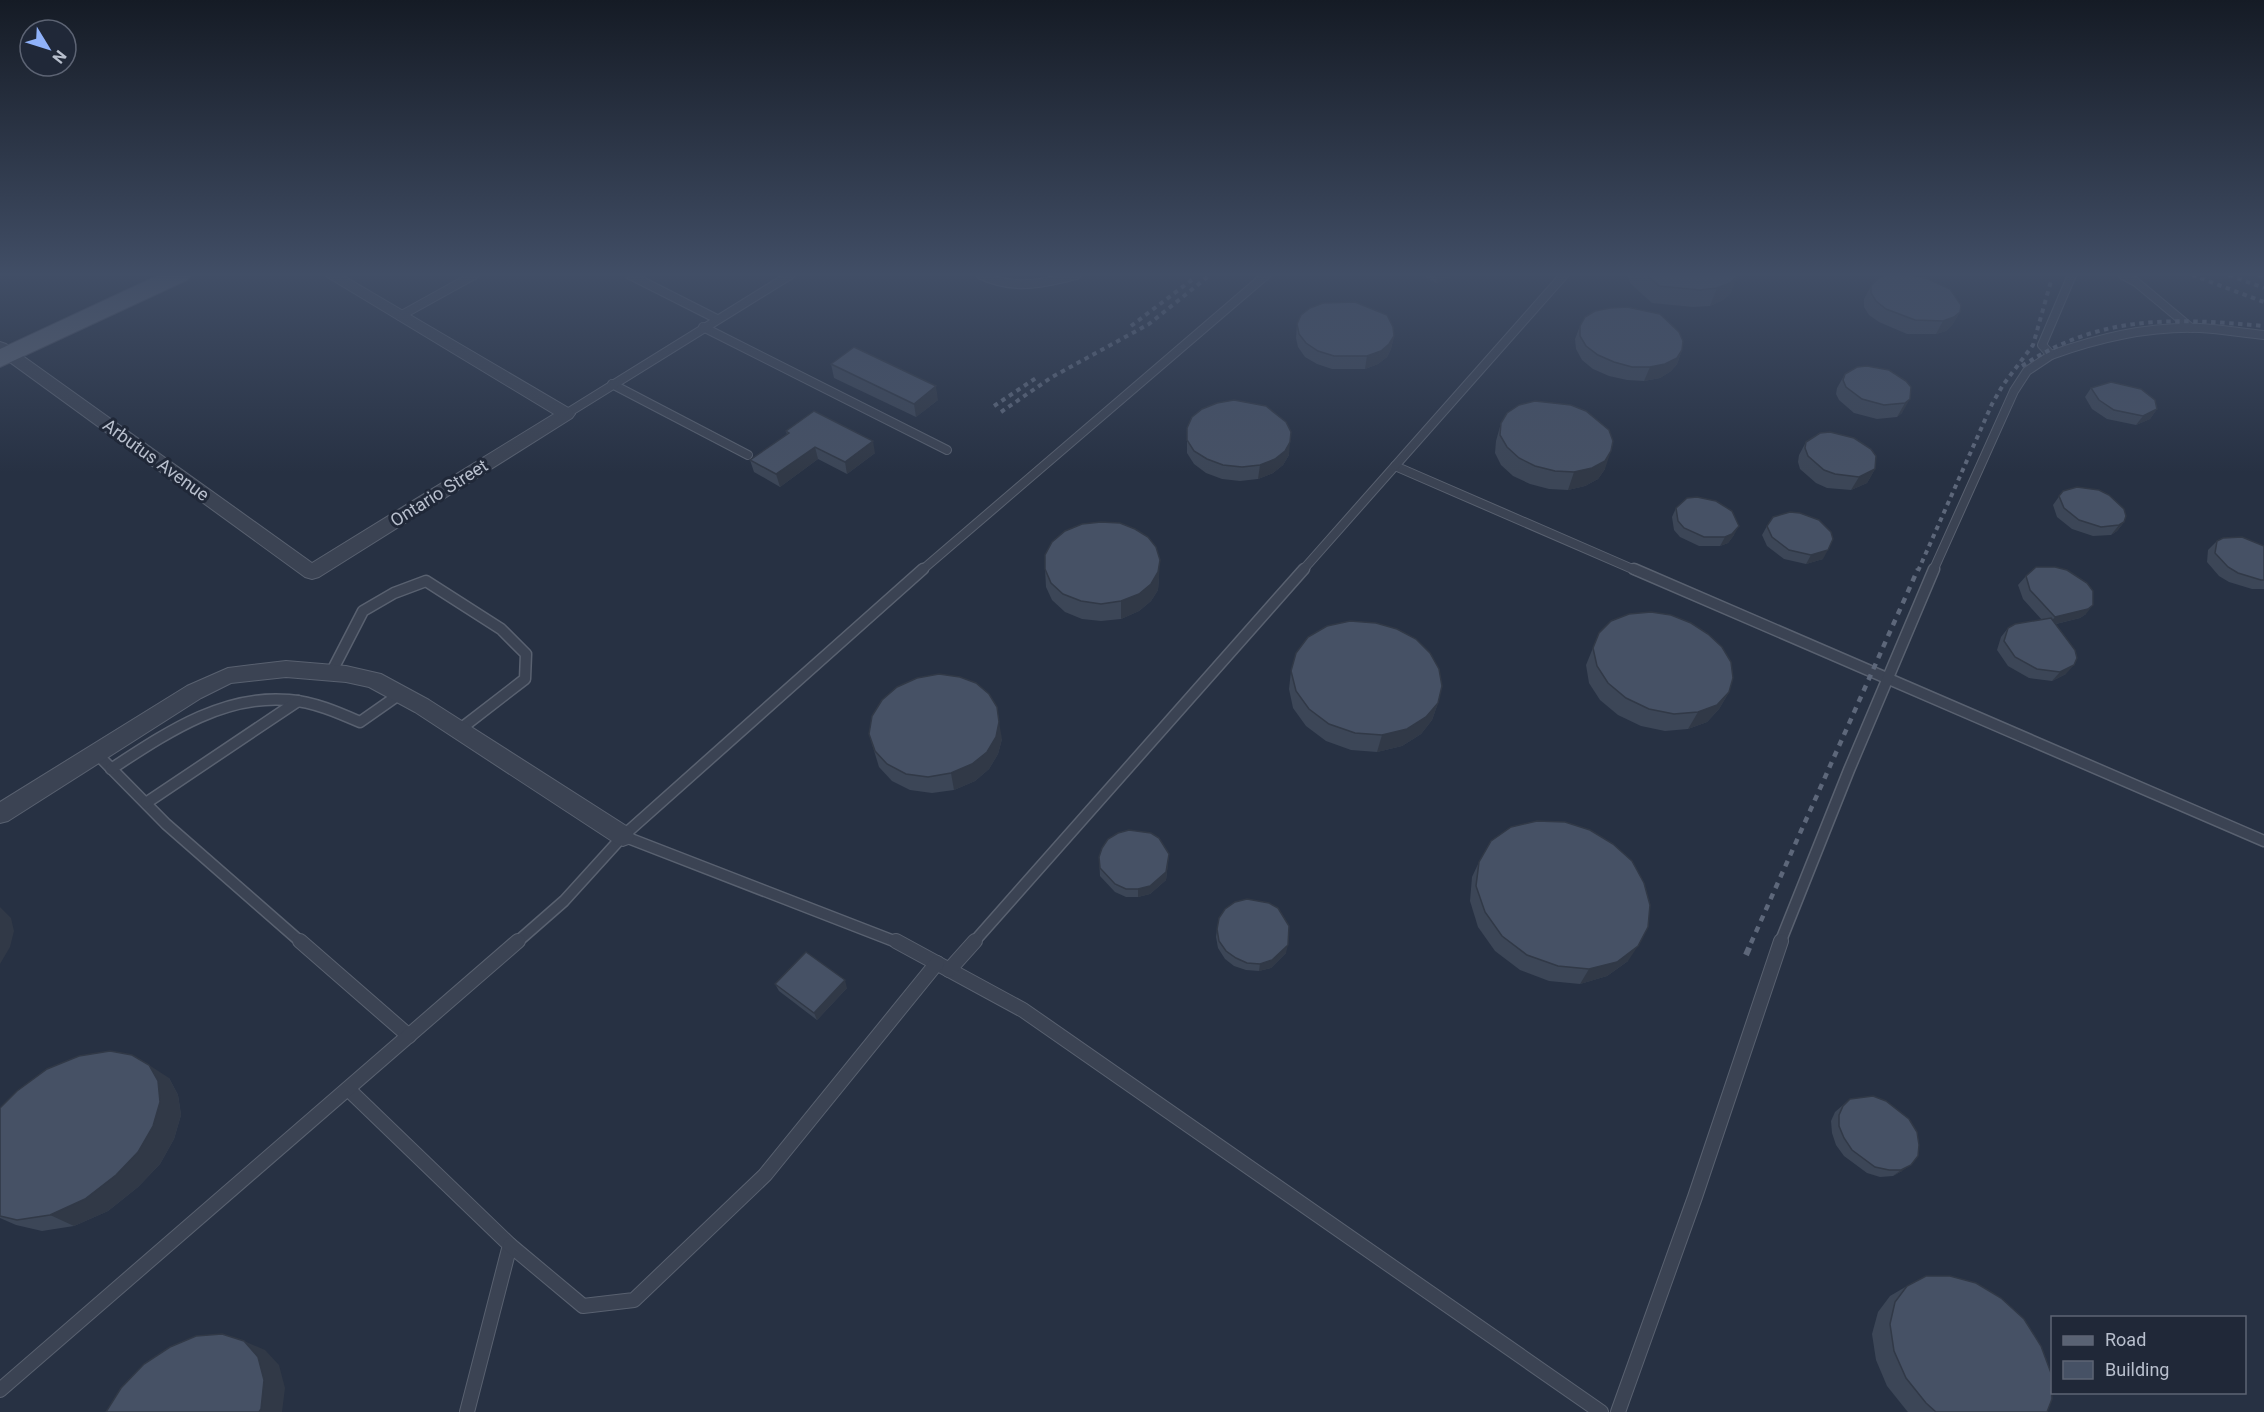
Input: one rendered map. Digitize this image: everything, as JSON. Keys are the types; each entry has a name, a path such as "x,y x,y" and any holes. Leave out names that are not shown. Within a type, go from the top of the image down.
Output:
{"main road":[{"path":"3,353 30,341"}],"street":[{"path":"442,341 566,414"},
{"name":"Arbutus Avenue","path":"3,353 312,572"},
{"name":"Ontario Street","path":"312,572 566,414"},
{"path":"0,814 194,692 228,676 286,669 374,680 459,730 623,836"}],"lane":[{"path":"566,414 681,341"},
{"path":"731,341 947,450"},
{"path":"0,1390 564,900 623,836 978,520 1189,341"},
{"path":"348,1089 510,1245 583,1306 634,1300 765,1175 943,967 1506,341"},
{"path":"2044,341 2042,345 2051,355"},
{"path":"1618,1412 1695,1197 1775,956 1949,533 2014,391 2027,371 2051,355 2077,345 2097,341"},
{"path":"612,384 748,455"},
{"path":"1395,466 2264,841"},
{"path":"331,673 363,611 394,593 426,581 501,628 526,654 525,679 459,730"},
{"path":"111,769 169,732 220,706 241,702 298,700 326,705 360,722 400,694"},
{"path":"146,803 298,700"},
{"path":"96,753 166,824 409,1036"},
{"path":"623,836 896,941 1023,1010 1601,1412"},
{"path":"467,1412 510,1245"}],"building":[{"path":"1304,341 1391,341 1381,351 1367,356 1334,356 1318,351"},
{"path":"1583,341 1683,341 1682,350 1677,358 1665,364 1650,367 1632,367 1614,362 1598,355"},
{"path":"854,347 936,386 914,404 831,364"},
{"path":"1867,366 1889,370 1906,381 1911,387 1910,399 1905,403 1884,405 1862,399 1846,387 1843,380 1845,374 1857,367"},
{"path":"2111,382 2141,389 2155,400 2157,409 2143,416 2114,410 2099,400 2091,388"},
{"path":"1234,400 1266,406 1286,422 1291,432 1290,442 1285,451 1275,459 1260,465 1242,467 1223,465 1194,451 1187,440 1187,428 1192,417 1202,409"},
{"path":"1535,401 1571,405 1586,411 1609,430 1613,441 1611,451 1605,461 1592,468 1574,472 1555,471 1535,466 1519,458 1507,447 1500,435 1501,423 1507,413 1519,405"},
{"path":"814,411 873,441 845,462 815,447 776,474 750,460 789,433 786,431"},
{"path":"1830,432 1854,438 1871,449 1876,456 1875,469 1859,477 1824,470 1808,456 1805,448 1806,442 1820,433"},
{"path":"2077,487 2099,490 2109,495 2124,509 2126,516 2124,522 2119,525 2101,527 2079,520 2064,508 2059,496 2063,491"},
{"path":"1697,497 1716,501 1732,511 1739,526 1732,534 1725,537 1704,537 1684,528 1678,521 1676,508 1687,498"},
{"path":"1790,512 1819,520 1831,532 1833,539 1828,550 1811,555 1789,550 1772,537 1767,526 1773,517"},
{"path":"1120,523 1148,537 1156,547 1160,560 1158,572 1151,584 1139,594 1121,601 1101,604 1081,601 1063,594 1051,583 1045,569 1045,555 1052,542 1065,531 1082,524"},
{"path":"2242,537 2264,546 2264,580 2238,573 2228,567 2215,553 2217,541 2223,538"},
{"path":"2036,567 2055,567 2067,570 2087,583 2093,591 2093,605 2088,609 2055,617 2030,590 2026,576"},
{"path":"1651,612 1671,615 1691,623 1722,647 1731,662 1733,678 1729,692 1717,705 1698,712 1674,714 1649,709 1626,698 1608,683 1597,666 1593,648 1599,633 1611,621 1629,614"},
{"path":"2051,618 2075,650 2077,658 2074,665 2060,672 2037,669 2015,657 2004,641 2008,628 2015,624"},
{"path":"1350,621 1376,623 1397,629 1416,639 1430,653 1439,669 1442,686 1438,703 1426,717 1407,729 1382,735 1355,733 1329,724 1309,709 1296,691 1291,671 1296,653 1308,637 1327,626"},
{"path":"939,674 960,677 976,683 989,694 997,707 999,722 996,737 987,752 972,764 951,773 928,777 906,774 887,764 875,751 869,734 872,716 882,700 897,687 917,678"},
{"path":"1537,821 1565,822 1590,830 1613,844 1632,861 1644,883 1650,905 1648,927 1638,946 1617,962 1589,969 1558,966 1527,955 1502,936 1485,912 1476,886 1479,862 1491,841 1511,827"},
{"path":"1129,830 1151,833 1159,838 1169,854 1166,872 1150,886 1126,889 1115,884 1100,868 1099,857 1108,839"},
{"path":"1247,899 1269,903 1278,908 1289,926 1288,945 1272,960 1260,964 1247,963 1236,958 1226,951 1219,941 1217,929 1219,918 1225,909 1235,902"},
{"path":"806,952 845,980 814,1013 775,984"},
{"path":"110,1051 132,1055 149,1065 158,1081 160,1102 153,1126 138,1152 116,1175 85,1199 50,1215 17,1220 0,1216 0,1108 17,1091 47,1069 79,1056"},
{"path":"1873,1096 1886,1101 1909,1119 1917,1132 1918,1156 1911,1165 1901,1170 1875,1167 1852,1150 1839,1126 1839,1115 1843,1106 1850,1099"},
{"path":"1926,1276 1950,1276 1976,1283 2001,1298 2024,1319 2041,1346 2051,1373 2052,1399 2047,1412 1936,1412 1926,1403 1906,1378 1894,1351 1890,1324 1895,1302 1907,1286"},
{"path":"222,1334 244,1341 258,1357 264,1380 259,1412 106,1412 121,1388 144,1364 170,1347 196,1336"}],"railway":[{"path":"1001,412 1052,377 1118,341"},
{"path":"1918,571 1992,404 2034,341"},
{"path":"2022,366 2071,341"},
{"path":"994,406 1036,378"},
{"path":"1751,943 1918,569"},
{"path":"1746,955 1752,941"}]}
